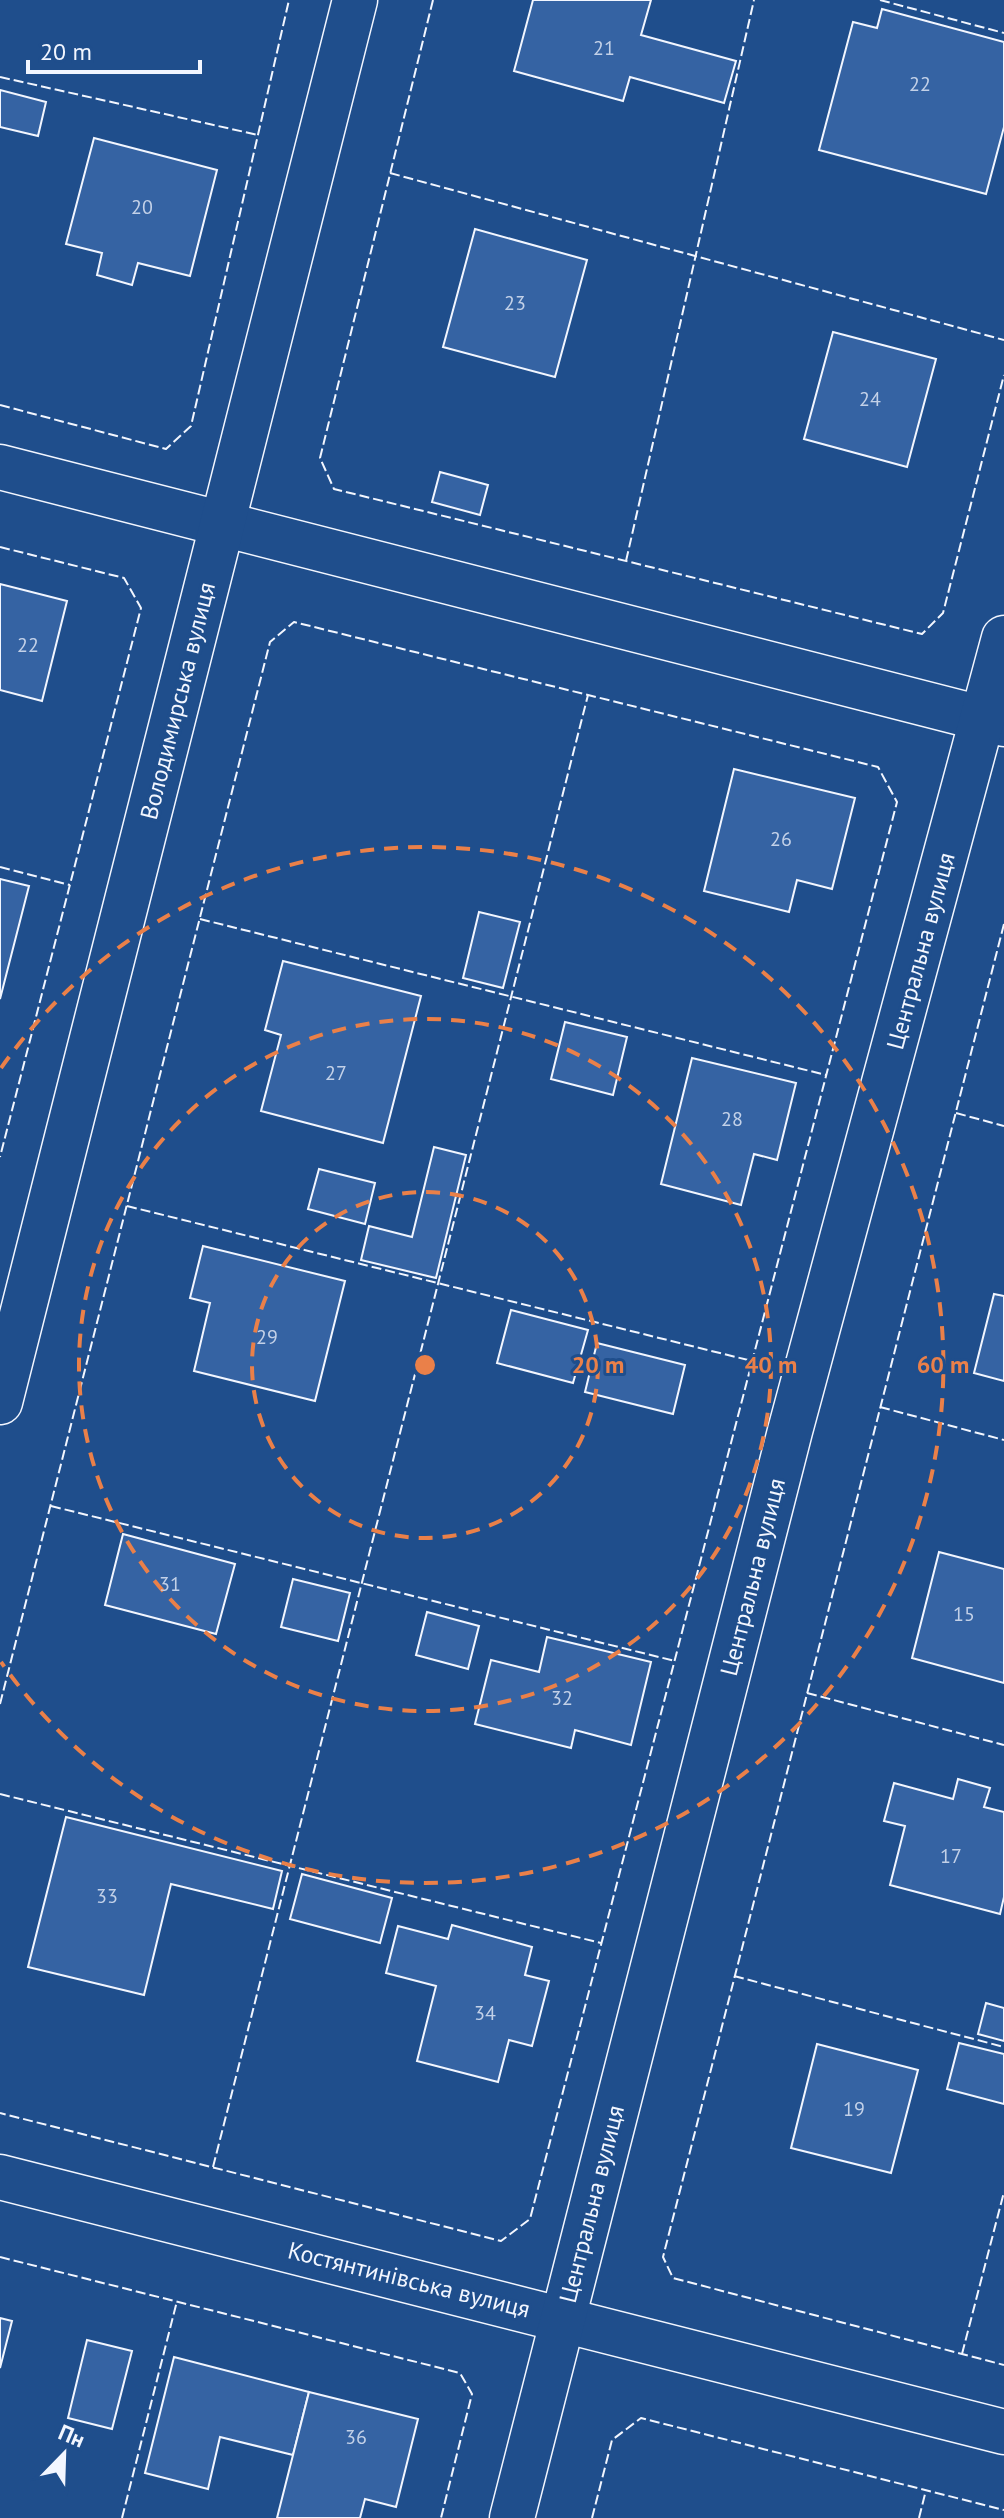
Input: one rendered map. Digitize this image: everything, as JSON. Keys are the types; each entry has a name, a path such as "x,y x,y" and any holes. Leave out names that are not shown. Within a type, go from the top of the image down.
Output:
{"street":[{"name":"Володимирська вулиця","path":"0,1402 355,0"},
{"path":"0,467 994,722"},
{"name":"Центральна вулиця","path":"512,2518 790,1431 994,722 1004,638"},
{"name":"Костянтинівська вулиця","path":"0,2177 1004,2432"}],"building":[{"path":"533,0 651,0 641,35 736,61 724,103 630,77 623,101 514,71"},
{"path":"882,9 1004,42 1004,127 986,194 819,150 853,22 877,28"},
{"path":"0,90 46,102 38,136 0,127"},
{"path":"94,138 217,170 190,276 138,263 132,285 97,275 102,253 66,244"},
{"path":"475,229 587,260 555,377 443,347"},
{"path":"833,332 936,359 907,467 804,439"},
{"path":"440,472 488,485 480,515 432,502"},
{"path":"0,584 67,601 42,701 0,690"},
{"path":"734,769 855,798 832,889 797,880 789,912 704,891"},
{"path":"0,879 29,886 0,999"},
{"path":"479,912 520,922 503,988 463,978"},
{"path":"283,961 421,996 383,1143 261,1111 281,1035 265,1030"},
{"path":"565,1022 627,1037 613,1095 551,1079"},
{"path":"692,1058 796,1083 777,1160 754,1154 741,1205 661,1184"},
{"path":"434,1147 466,1155 436,1278 361,1260 369,1226 412,1237"},
{"path":"319,1169 375,1183 365,1224 308,1209"},
{"path":"203,1246 345,1281 315,1401 194,1371 210,1303 190,1298"},
{"path":"994,1294 1004,1296 1004,1381 974,1373"},
{"path":"511,1310 588,1330 573,1383 497,1363"},
{"path":"597,1343 685,1365 673,1414 585,1392"},
{"path":"123,1534 235,1564 216,1634 105,1605"},
{"path":"939,1552 1004,1569 1004,1683 912,1658"},
{"path":"293,1579 350,1593 338,1641 281,1627"},
{"path":"427,1612 479,1626 468,1669 416,1655"},
{"path":"547,1637 651,1662 631,1745 575,1730 571,1748 475,1724 491,1660 539,1672"},
{"path":"958,1779 990,1788 984,1807 1004,1812 1004,1897 1000,1914 890,1885 905,1826 884,1821 894,1783 953,1799"},
{"path":"66,1817 282,1871 273,1909 171,1884 144,1995 28,1967"},
{"path":"302,1874 392,1898 380,1943 290,1919"},
{"path":"452,1925 532,1947 525,1975 549,1981 532,2046 509,2040 498,2082 417,2061 436,1986 386,1973 398,1926 448,1939"},
{"path":"986,2003 1004,2008 1004,2041 978,2034"},
{"path":"959,2043 1004,2054 1004,2104 947,2089"},
{"path":"817,2044 918,2070 891,2173 791,2148"},
{"path":"0,2318 12,2321 0,2368"},
{"path":"87,2340 132,2351 112,2429 68,2418"},
{"path":"174,2357 309,2392 293,2455 220,2437 208,2489 145,2473"},
{"path":"309,2392 418,2419 396,2507 365,2499 360,2518 277,2518"}],"fence":[{"path":"0,405 166,449 191,426 289,0"},
{"path":"433,0 320,458 334,489 922,634 943,613 1004,375"},
{"path":"626,561 754,0"},
{"path":"880,0 1004,33"},
{"path":"0,77 258,135"},
{"path":"390,173 1004,340"},
{"path":"0,547 124,578 141,608 0,1157"},
{"path":"0,1704 270,642 294,622 878,767 897,802 530,2219 501,2241 0,2113"},
{"path":"213,2167 588,695"},
{"path":"0,867 70,885"},
{"path":"200,919 826,1075"},
{"path":"1004,924 663,2257 673,2278 1004,2365"},
{"path":"956,1113 1004,1126"},
{"path":"127,1206 752,1361"},
{"path":"880,1407 1004,1440"},
{"path":"51,1506 675,1661"},
{"path":"807,1693 1004,1745"},
{"path":"0,1794 601,1943"},
{"path":"734,1976 1004,2047"},
{"path":"962,2354 1004,2192"},
{"path":"0,2257 460,2373 472,2394 441,2518"},
{"path":"122,2518 177,2301"},
{"path":"592,2518 612,2440 641,2418 1004,2510"},
{"path":"919,2518 926,2490"}]}
